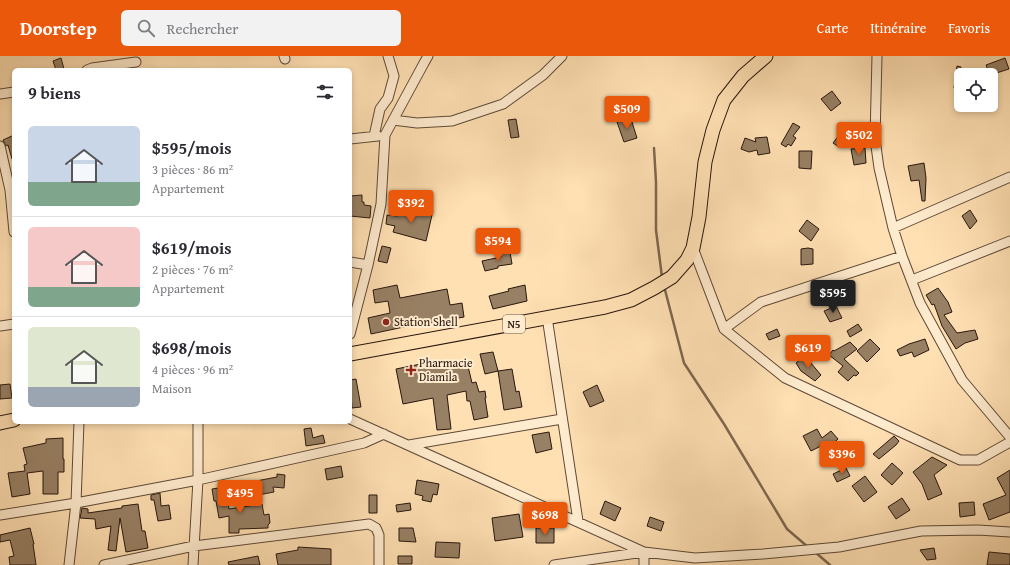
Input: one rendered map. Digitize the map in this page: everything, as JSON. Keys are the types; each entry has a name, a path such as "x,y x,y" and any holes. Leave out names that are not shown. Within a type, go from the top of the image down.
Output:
{"highway":[{"path":"690,254 699,217 704,162 713,130 724,100 743,76 766,56"},
{"name":"N5","path":"352,354 605,307 631,300 672,277 690,254"},
{"path":"0,423 12,420"}],"street":[{"path":"374,136 380,109 388,98 394,76 388,56"},
{"path":"352,326 368,264 381,204 385,135 428,56"},
{"path":"393,120 417,123 452,121 503,104 543,75 562,56"},
{"path":"877,56 875,139 879,168 893,228 902,256 920,304 962,380 1010,437"},
{"path":"92,68 137,63"},
{"path":"0,94 12,92"},
{"path":"352,138 385,135"},
{"path":"0,146 12,189 0,190"},
{"path":"893,228 1010,177"},
{"path":"912,280 1010,242"},
{"path":"690,254 724,329 784,378 960,460 978,460 1010,442"},
{"path":"724,329 761,302 902,256"},
{"path":"352,262 368,264"},
{"path":"547,317 578,521"},
{"path":"0,326 12,324"},
{"path":"409,445 562,419"},
{"path":"352,420 644,552"},
{"path":"69,565 76,503 79,424"},
{"path":"192,565 198,480 198,424"},
{"path":"0,515 76,503 198,480 364,443 384,434"},
{"path":"104,565 194,546 369,524 376,528 379,535 379,565"},
{"path":"554,565 644,552 695,558 839,547 921,532 978,530 1010,532"},
{"path":"644,552 644,565"}],"building":[{"path":"61,58 64,68 55,68 53,61"},
{"path":"1005,58 1009,69 998,72 998,68 987,68 986,65"},
{"path":"832,91 841,103 831,111 821,99"},
{"path":"516,119 519,137 511,138 508,120"},
{"path":"631,119 637,138 624,142 617,122"},
{"path":"793,123 800,127 793,136 796,138 791,146 788,144 786,147 781,144"},
{"path":"839,135 847,139 839,147 833,143"},
{"path":"12,136 12,159 8,145 6,146 3,140"},
{"path":"767,137 770,153 758,155 757,150 749,152 741,149 745,138 756,142 755,138"},
{"path":"865,148 866,163 854,165 851,149"},
{"path":"799,151 812,151 811,169 799,168"},
{"path":"924,163 926,178 925,201 922,201 919,180 911,181 908,166"},
{"path":"362,195 362,202 364,202 364,205 371,206 370,218 352,216 352,196"},
{"path":"400,207 432,215 426,241 393,232 395,226 386,224 387,215 398,216"},
{"path":"970,210 977,221 970,229 962,216"},
{"path":"807,220 819,229 811,241 799,231"},
{"path":"382,246 391,248 387,263 378,261"},
{"path":"801,249 813,249 813,264 801,265"},
{"path":"510,252 512,264 498,266 498,268 485,271 482,261 501,257 500,253"},
{"path":"397,285 400,298 447,289 450,305 462,303 464,317 413,325 371,334 368,318 390,313 388,301 375,303 373,290"},
{"path":"525,285 527,301 493,309 489,296"},
{"path":"938,288 948,302 952,312 944,315 957,333 975,330 978,339 965,343 956,349 942,326 934,304 932,305 926,295"},
{"path":"836,306 842,318 830,322 824,311"},
{"path":"858,324 862,330 850,337 847,331"},
{"path":"777,329 780,336 769,340 766,334"},
{"path":"870,339 880,349 867,362 857,351"},
{"path":"925,339 929,350 914,357 912,352 900,356 897,350"},
{"path":"850,342 857,349 844,359 859,373 856,376 854,375 848,381 838,372 843,366 829,355 833,350 834,351"},
{"path":"493,352 498,371 485,374 480,354"},
{"path":"805,356 821,375 815,381 801,371 796,363"},
{"path":"441,360 443,368 467,362 472,383 476,382 479,392 485,391 488,417 474,420 470,401 467,401 466,391 447,395 451,429 437,430 433,398 403,404 396,369"},
{"path":"512,369 516,392 519,391 522,407 504,410 498,371"},
{"path":"356,379 361,407 352,408 352,380"},
{"path":"10,384 12,398 0,399 0,385"},
{"path":"597,385 604,401 590,407 583,392"},
{"path":"311,428 313,438 323,435 325,443 306,446 304,429"},
{"path":"817,429 822,438 831,431 838,439 829,447 827,443 811,451 803,436"},
{"path":"549,432 552,449 536,453 532,435"},
{"path":"894,436 899,441 896,445 879,459 873,454"},
{"path":"63,438 64,472 58,472 58,494 43,494 43,471 27,473 30,494 12,497 8,473 25,471 24,465 27,464 23,448 46,443 46,439"},
{"path":"932,457 947,465 934,475 942,494 928,500 922,484 913,472"},
{"path":"892,463 903,473 892,485 881,475"},
{"path":"341,466 343,477 327,480 325,469"},
{"path":"846,468 850,476 837,482 833,474"},
{"path":"1010,470 1010,512 989,520 983,504 1006,495 997,478"},
{"path":"277,474 285,475 284,488 273,487 274,492 258,495 256,481 277,477"},
{"path":"865,476 877,492 864,502 852,486"},
{"path":"417,480 439,484 437,495 433,494 431,502 422,500 423,496 415,494"},
{"path":"225,487 229,509 262,504 264,515 269,514 270,523 268,528 239,529 239,533 229,533 229,516 219,518 212,489"},
{"path":"160,493 161,506 169,505 171,519 158,521 154,500 151,500 151,495"},
{"path":"369,495 377,495 377,513 369,513"},
{"path":"902,498 910,510 896,519 888,507"},
{"path":"605,501 621,508 615,521 600,514"},
{"path":"974,502 975,515 960,517 959,503"},
{"path":"410,503 411,510 397,512 396,505"},
{"path":"138,504 142,531 145,531 148,548 126,552 120,518 116,551 108,550 111,526 96,529 95,519 80,518 82,508 88,509 88,513"},
{"path":"519,514 523,537 495,541 492,518"},
{"path":"650,517 664,522 661,531 647,526"},
{"path":"30,528 34,544 36,565 10,565 9,557 14,556 10,540 0,542 0,535"},
{"path":"399,528 413,528 416,542 399,541"},
{"path":"536,528 554,528 554,543 536,543"},
{"path":"436,542 460,543 459,558 435,557"},
{"path":"298,547 331,549 331,565 278,565 276,554 298,550"},
{"path":"934,548 936,559 927,560 920,550"},
{"path":"989,552 1010,554 1010,565 987,565"},
{"path":"258,556 260,565 229,565 228,562"},
{"path":"398,556 412,556 412,564 398,564"}],"waterway":[{"path":"654,148 656,230 662,277"},
{"path":"664,286 684,363 724,424 787,529 808,547"},
{"path":"815,552 830,565"}],"place":[{"name":"Station Shell","path":"386,322"},
{"name":"Pharmacie Diamila","path":"411,370"}]}
